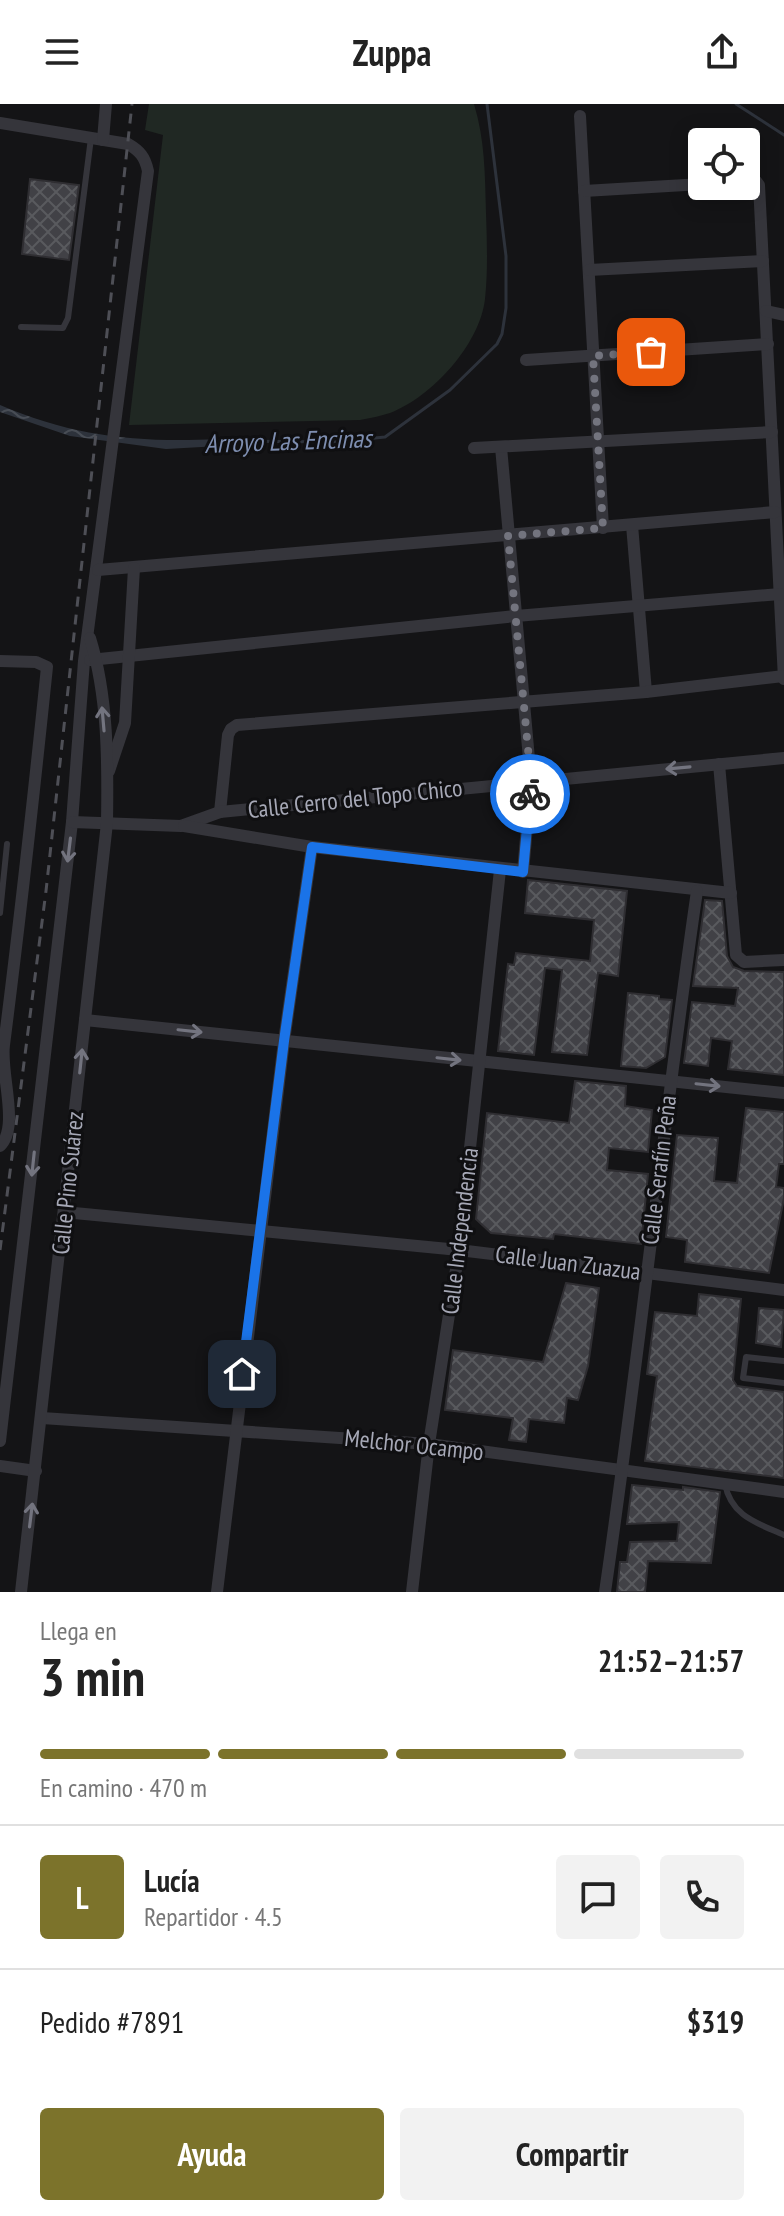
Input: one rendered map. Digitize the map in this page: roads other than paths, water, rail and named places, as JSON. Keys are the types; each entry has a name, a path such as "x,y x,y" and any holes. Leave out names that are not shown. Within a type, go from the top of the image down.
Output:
{"street":[{"path":"97,139 106,104"},
{"path":"580,116 603,528"},
{"name":"Calle Pino Suárez","path":"0,123 128,144 146,160 148,171 89,635 108,774 107,823 21,1592"},
{"path":"584,191 688,185"},
{"path":"220,812 228,735 237,725 784,678 781,570 775,512 779,476 772,432 763,261 755,200"},
{"path":"589,270 763,261"},
{"path":"766,311 784,315"},
{"path":"526,360 768,344"},
{"path":"474,448 772,432"},
{"path":"501,447 531,781 523,872"},
{"path":"98,570 775,512"},
{"path":"632,525 646,692"},
{"name":"Calle Pino Suárez","path":"108,774 122,737 134,568"},
{"path":"90,660 516,616 780,594"},
{"name":"Calle Pino Suárez","path":"0,1441 90,660"},
{"path":"0,661 41,663 47,667 14,981 3,1050 9,1125 5,1141 0,1146"},
{"name":"Calle Cerro del Topo Chico","path":"72,822 181,826 220,812 784,758"},
{"path":"719,764 736,955 740,961 784,960"},
{"path":"181,826 312,847 500,870 731,893"},
{"path":"217,1592 284,1041 312,847"},
{"name":"Calle Independencia","path":"412,1592 429,1444 459,1250 500,870"},
{"name":"Calle Serafín Peña","path":"605,1592 623,1471 669,1082 697,891"},
{"path":"85,1020 784,1093"},
{"name":"Calle Juan Zuazua","path":"64,1212 459,1250 784,1290"},
{"name":"Melchor Ocampo","path":"42,1418 429,1444 784,1492"},
{"path":"0,1466 36,1471"}],"lane":[{"path":"21,327 63,328 68,318 97,139"},
{"path":"0,913 7,844"},
{"path":"784,1361 746,1357 743,1378 784,1383"},
{"path":"725,1484 733,1507 747,1519 784,1535"}],"water":[{"path":"0,405 81,431 162,440 219,439 219,446 166,449 70,436 0,412"}],"waterway":[{"name":"Arroyo Las Encinas","path":"219,441 335,442 385,437 450,390 497,344 502,334 506,308 506,256 487,104"},
{"name":"Arroyo Las Encinas","path":"736,104 784,135"}],"railway":[{"path":"0,1250 46,891 132,104"}]}
